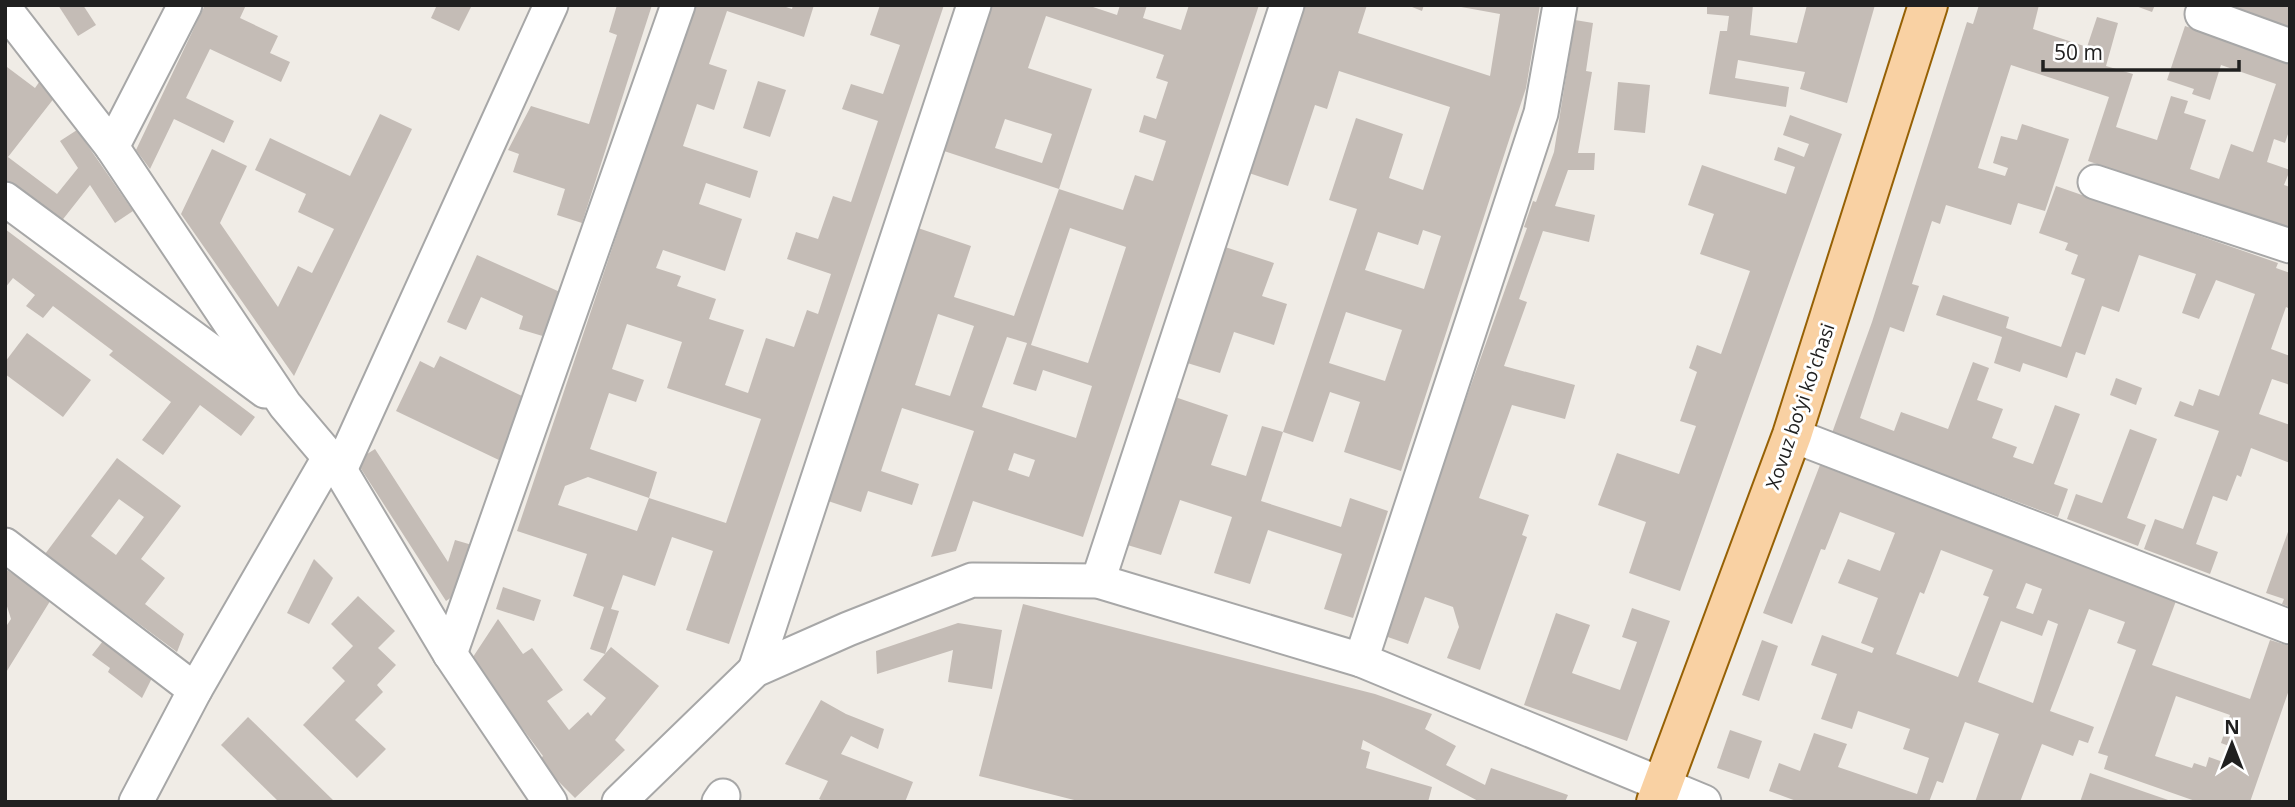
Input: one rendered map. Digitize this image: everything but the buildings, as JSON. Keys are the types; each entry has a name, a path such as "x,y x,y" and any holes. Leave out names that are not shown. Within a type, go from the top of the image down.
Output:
{"main road":[{"name":"Xovuz bo‘yi ko'chasi","path":"1659,794 1792,435 1928,5"}],"street":[{"path":"112,146 185,5"},
{"path":"135,802 195,690 335,463 551,5"},
{"path":"450,654 678,5"},
{"path":"755,670 974,5"},
{"path":"1098,581 1287,5"},
{"path":"1362,660 1541,113 1560,5"},
{"path":"5,9 112,146 285,405 335,463 450,654 550,802"},
{"path":"2202,14 2290,46"},
{"path":"2095,182 2290,246"},
{"path":"5,200 285,405"},
{"path":"1792,435 2290,627"},
{"path":"5,545 195,690"},
{"path":"620,802 755,670 848,629 972,580 1098,581 1362,660 1659,794 1704,802"}]}
